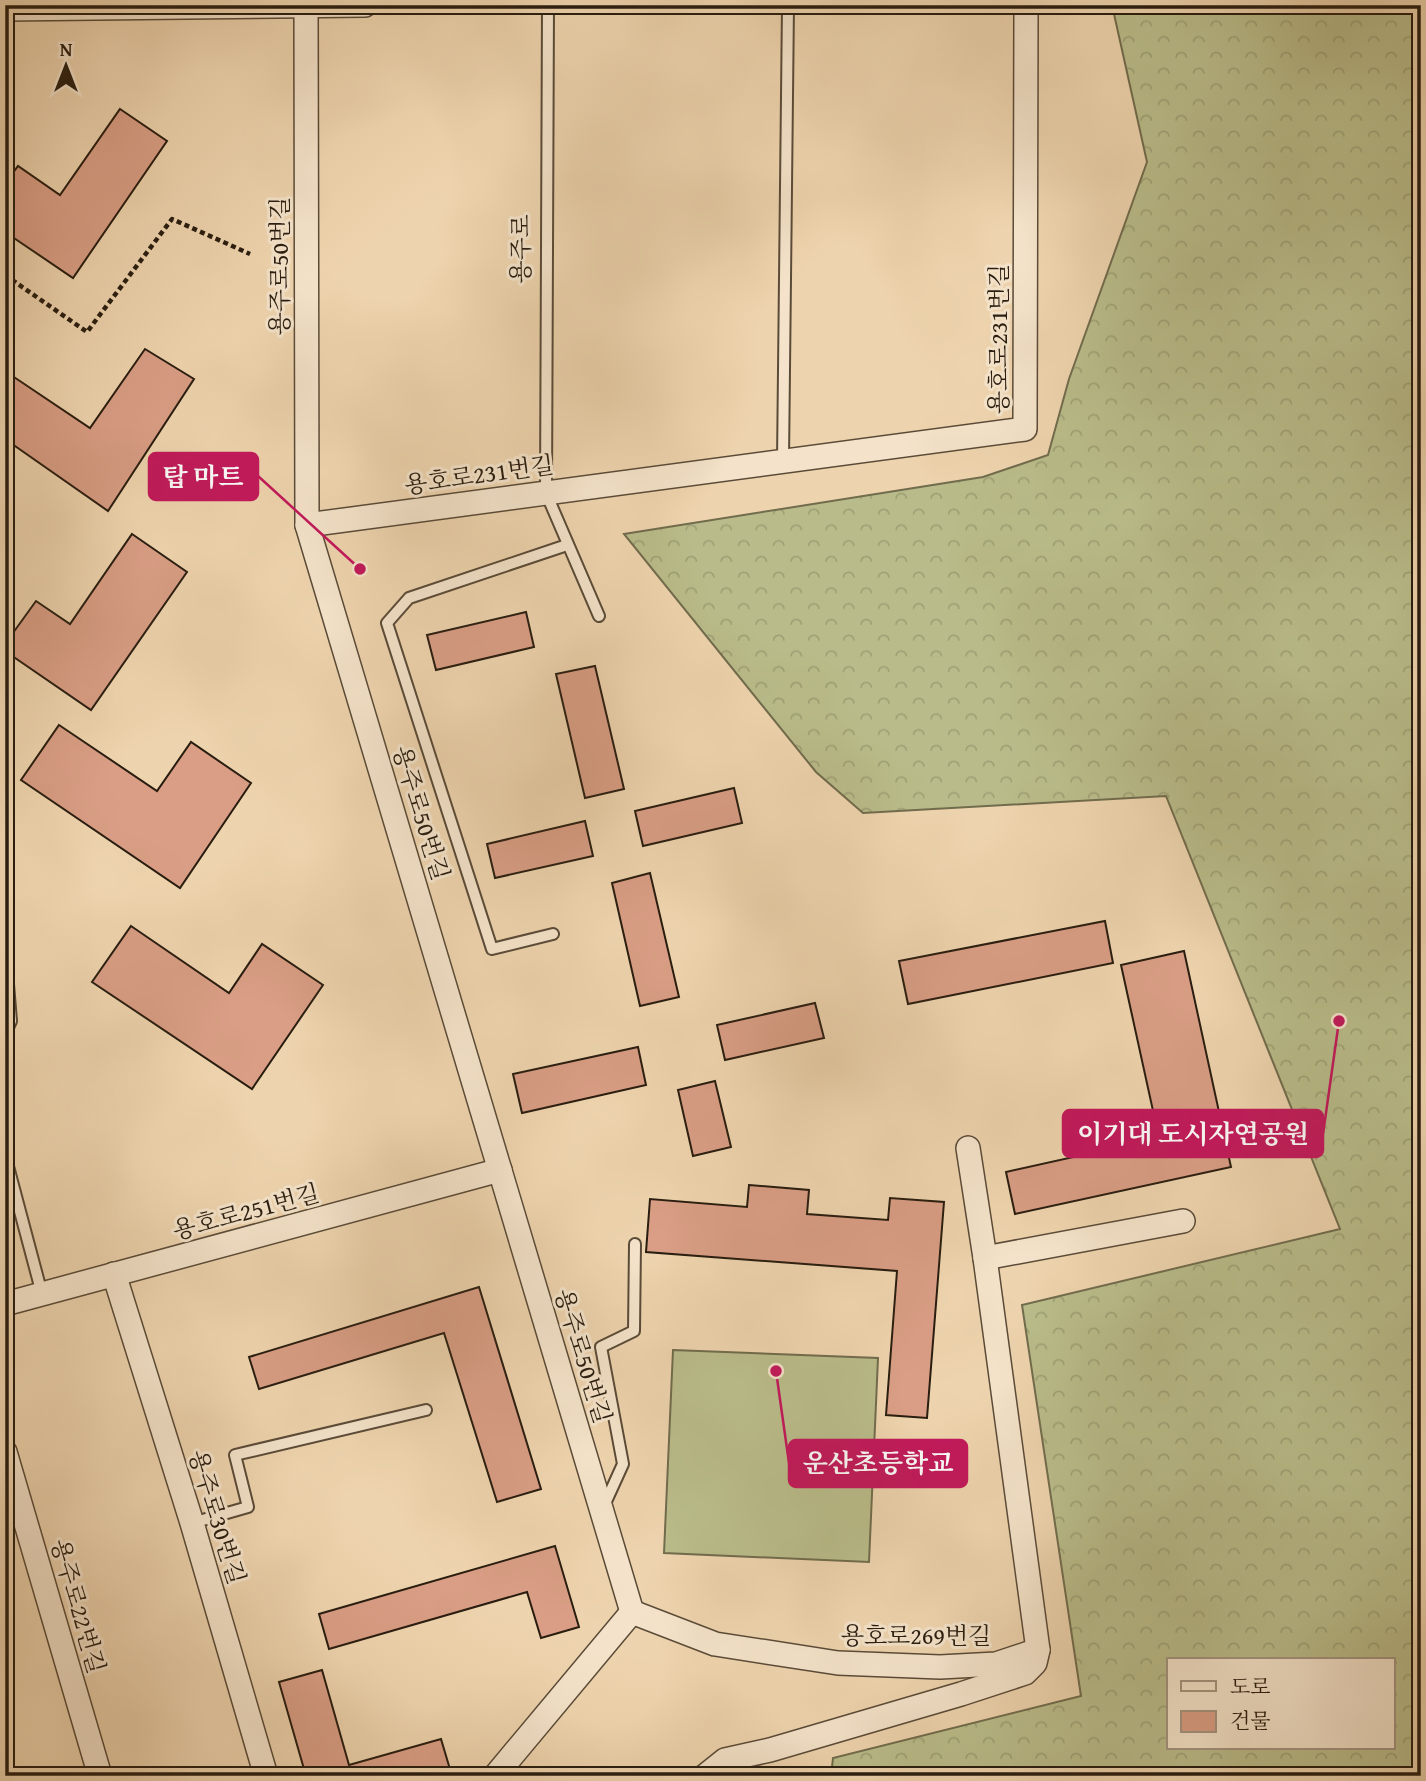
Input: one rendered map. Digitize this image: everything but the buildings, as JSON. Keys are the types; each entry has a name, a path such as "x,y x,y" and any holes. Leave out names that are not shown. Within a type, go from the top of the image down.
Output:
{"street":[{"path":"5,9 365,5"},
{"name":"용호로231번길","path":"307,525 1025,429 1026,5"},
{"name":"용주로50번길","path":"306,6 307,525 632,1612"},
{"path":"705,1776 725,1760 961,1694 1025,1673 1035,1663 1038,1650 968,1148"},
{"name":"용호로251번길","path":"5,1304 500,1170"},
{"path":"985,1258 1183,1222"},
{"name":"용주로30번길","path":"114,1274 192,1522 266,1776"},
{"name":"용주로22번길","path":"5,1452 100,1776"},
{"path":"495,1776 632,1612"},
{"name":"용호로269번길","path":"632,1612 715,1644 838,1663 940,1667 996,1664 1038,1650"}],"lane":[{"name":"용주로","path":"546,493 548,5"},
{"path":"783,461 788,5"},
{"path":"546,493 599,616"},
{"path":"553,934 492,949 387,623 409,598 567,545"},
{"path":"5,979 8,984 11,1021 5,1034"},
{"path":"5,1155 42,1294"},
{"path":"602,1511 622,1464 601,1347 634,1331 635,1244"},
{"path":"192,1522 248,1507 235,1455 426,1410"}],"path":[{"path":"5,275 87,332 172,219 250,254"}],"green space":[{"path":"1112,5 1421,5 1421,1776 831,1776 833,1758 1081,1696 1022,1305 1340,1229 1166,796 863,813 816,772 624,534 983,477 1048,455 1069,379 1147,162"},
{"path":"673,1350 878,1358 869,1562 664,1553"}],"place":[{"name":"탑 마트","path":"360,569"},
{"name":"이기대 도시자연공원","path":"1339,1021"},
{"name":"운산초등학교","path":"776,1371"}]}
